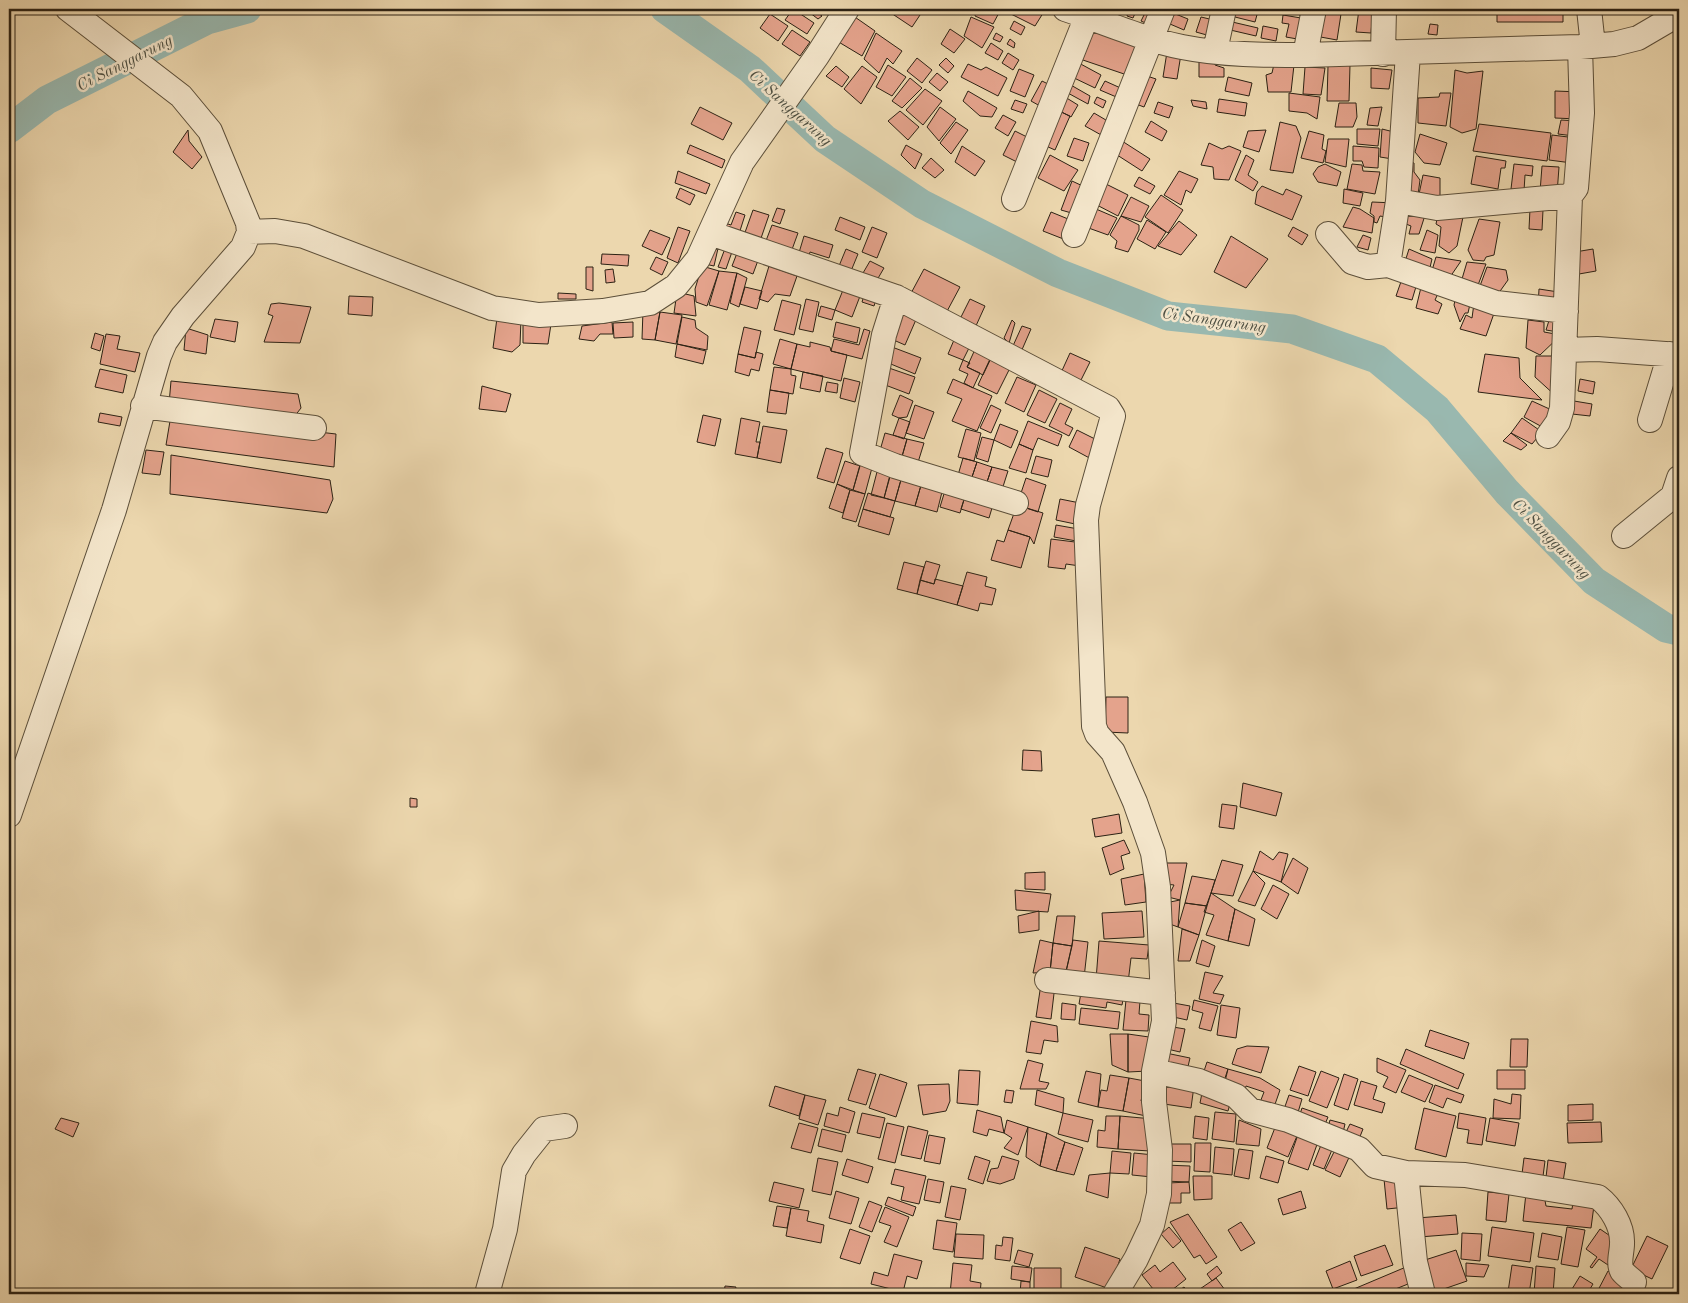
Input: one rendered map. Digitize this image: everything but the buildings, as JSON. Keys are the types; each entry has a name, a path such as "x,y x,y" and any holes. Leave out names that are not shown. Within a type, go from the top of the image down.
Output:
{"street":[{"path":"249,232 275,231 304,236 492,308 515,313 555,315 650,303 664,296 689,273 710,233 735,176 751,149 817,56 847,9"},
{"path":"1074,235 1163,9"},
{"path":"1215,51 1224,9"},
{"path":"1305,55 1314,9"},
{"path":"1383,54 1384,9"},
{"path":"1548,436 1558,422 1562,408 1570,196 1576,188 1589,9"},
{"path":"9,815 114,510 143,406 165,342 183,316 243,247 249,232 245,215 214,139 204,123 181,96 73,12"},
{"path":"1014,199 1076,13 1150,39 1180,47 1215,51 1305,55 1587,47 1638,38 1679,14"},
{"path":"1388,265 1398,201 1408,53"},
{"path":"1398,201 1442,208 1570,196"},
{"path":"710,233 896,297 1108,408 1113,416 1088,505 1086,520 1094,726 1097,734 1113,752 1135,802 1153,853 1158,887 1164,1021 1154,1071 1154,1102 1160,1150 1158,1194 1152,1225 1136,1259 1115,1294"},
{"path":"1328,234 1352,262 1368,267 1388,265 1496,303 1566,311"},
{"path":"896,297 884,335 862,453 895,466 1016,503"},
{"path":"1565,350 1675,354 1650,420"},
{"path":"143,406 314,428"},
{"path":"1624,536 1673,496 1679,478"},
{"path":"1047,980 1163,993"},
{"path":"1154,1071 1199,1081 1236,1096 1250,1110 1288,1120 1359,1149 1375,1166 1406,1174 1465,1175 1598,1197 1608,1206 1618,1224 1622,1241 1621,1266 1623,1272 1634,1282"},
{"path":"487,1294 505,1229 509,1196 516,1166 544,1129 565,1126"},
{"path":"1406,1174 1415,1262 1423,1294"}],"waterway":[{"name":"Ci Sanggarung","path":"9,129 47,100 207,20 247,9"},
{"name":"Ci Sanggarung","path":"665,9 750,69 825,139 922,204 1058,273 1168,316 1292,329 1377,359 1437,409 1507,492 1594,581 1666,628 1679,631"}]}
